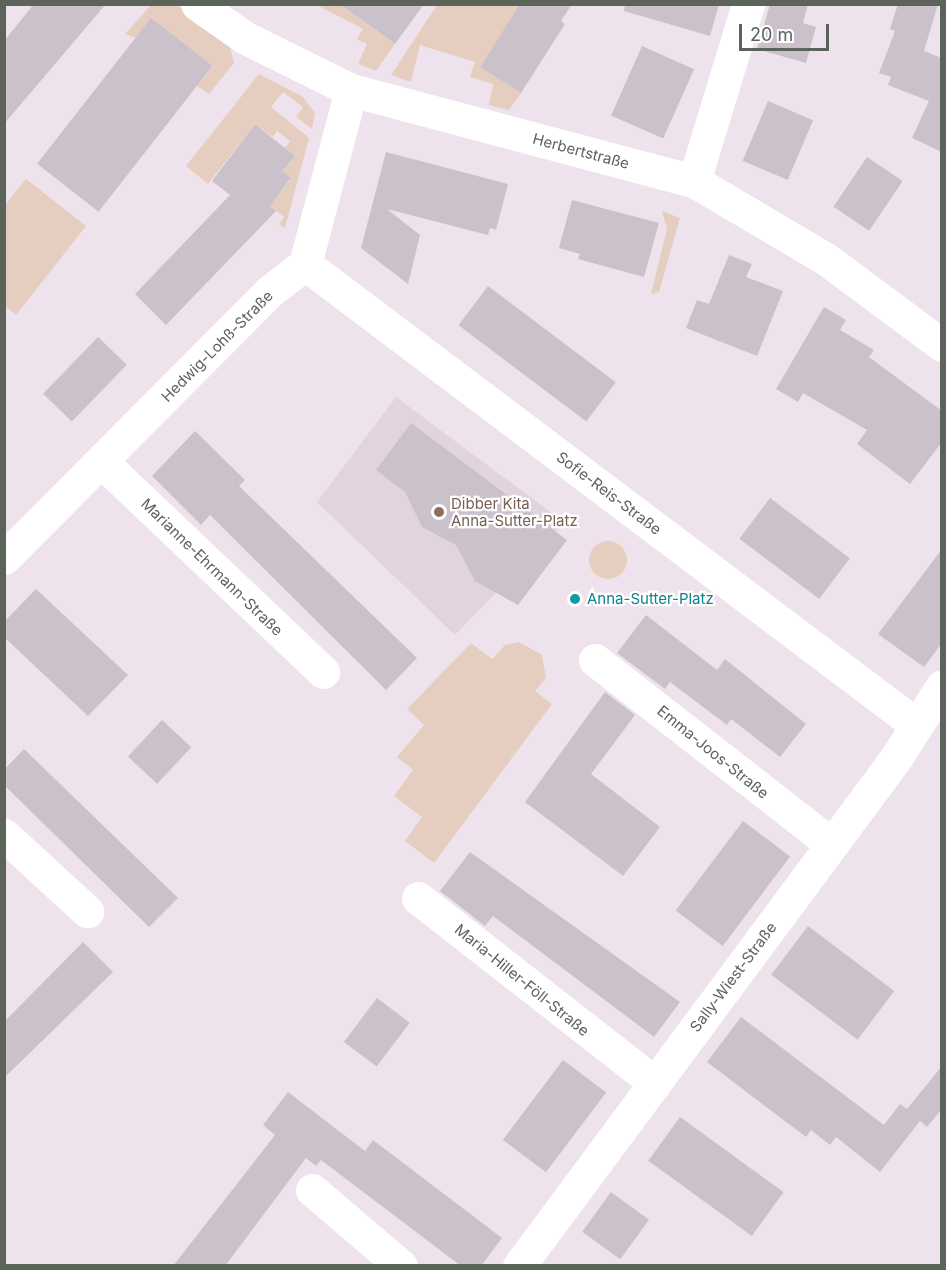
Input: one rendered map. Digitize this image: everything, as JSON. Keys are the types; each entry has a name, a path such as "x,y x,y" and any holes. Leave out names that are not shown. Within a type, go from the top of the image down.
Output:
{"street":[{"name":"Herbertstraße","path":"197,4 244,38 351,90 694,181 826,258 942,345"},
{"path":"694,181 748,4"},
{"path":"305,264 351,90"},
{"name":"Hedwig-Lohß-Straße","path":"4,558 270,291 305,264"},
{"name":"Sofie-Reis-Straße","path":"305,264 914,723"},
{"name":"Marianne-Ehrmann-Straße","path":"102,462 323,672"},
{"name":"Emma-Joos-Straße","path":"595,660 831,844"},
{"name":"Sally-Wiest-Straße","path":"519,1266 896,758 914,723 942,686"},
{"path":"4,835 87,910"},
{"name":"Maria-Hiller-Föll-Straße","path":"418,898 655,1083"},
{"path":"312,1190 401,1266"}],"shaded area":[{"path":"151,5 177,5 229,43 234,63 209,94 197,86 213,66 125,34"},
{"path":"317,5 364,5 356,16 395,44 376,71 358,64 367,44 357,39 363,29"},
{"path":"437,5 520,5 480,67 521,93 509,110 489,105 493,84 470,77 475,62 420,45 411,82 391,75"},
{"path":"259,74 303,97 315,113 312,129 296,117 303,107 283,92 271,107 309,138 285,228 279,224 284,217 270,206 291,179 282,171 295,156 285,148 290,141 277,131 273,137 255,124 208,184 186,166"},
{"path":"26,179 86,226 16,315 5,306 5,205"},
{"path":"662,211 680,218 659,292 651,294 667,229"},
{"name":"Dibber Kita Anna-Sutter-Platz","path":"396,397 565,523 455,635 317,502"},
{"path":"608,541 615,542 621,547 626,553 626,567 621,573 615,578 608,579 601,578 595,573 590,567 589,560 590,553 595,547 601,542"},
{"path":"519,642 542,655 546,678 535,691 552,704 434,863 405,841 422,817 394,796 413,770 397,757 424,725 407,709 471,643 492,659 505,645"}],"building":[{"path":"34,4 106,4 4,124 4,41"},
{"path":"340,4 424,4 395,44"},
{"path":"520,4 572,4 561,21 565,24 521,93 480,67"},
{"path":"625,4 719,4 710,36 624,11"},
{"path":"770,4 808,4 803,23 816,27 806,63 757,49"},
{"path":"898,4 938,4 924,51 942,58 942,152 912,138 929,101 888,85 891,77 879,73 895,31 890,29"},
{"path":"151,18 212,66 99,212 37,164"},
{"path":"642,46 694,69 663,139 611,115"},
{"path":"768,101 813,120 788,180 743,161"},
{"path":"255,124 295,156 282,171 291,178 270,206 276,211 166,325 135,294 230,195 212,181"},
{"path":"386,152 508,184 496,230 490,228 488,235 387,209 420,235 408,284 361,248"},
{"path":"867,157 903,181 869,231 833,207"},
{"path":"572,200 659,223 644,277 578,259 580,254 559,248"},
{"path":"729,255 752,264 746,277 783,291 757,356 686,328 697,300 709,304"},
{"path":"488,286 616,382 586,421 459,325"},
{"path":"824,307 846,320 840,330 874,350 869,357 942,411 942,442 910,484 857,444 867,430 803,393 798,402 776,389"},
{"path":"98,337 127,365 72,422 43,394"},
{"path":"411,423 567,540 518,605 475,581 456,545 422,527 405,492 376,470"},
{"path":"195,431 245,480 239,486 417,658 386,690 210,515 201,525 152,476"},
{"path":"770,498 850,558 819,599 739,539"},
{"path":"942,549 942,643 924,667 878,634"},
{"path":"36,589 128,675 88,716 4,637 4,622"},
{"path":"646,615 717,670 725,659 806,724 780,757 731,719 727,725 670,682 665,689 617,653"},
{"path":"605,692 635,715 591,774 660,827 623,876 525,802"},
{"path":"162,720 191,747 157,784 128,757"},
{"path":"24,749 178,898 149,927 4,785 4,770"},
{"path":"743,821 790,857 723,946 676,910"},
{"path":"470,852 680,1002 654,1037 493,916 485,926 440,891"},
{"path":"808,926 894,991 858,1040 771,975"},
{"path":"83,942 113,972 4,1078 4,1022"},
{"path":"377,998 410,1023 377,1067 344,1042"},
{"path":"741,1017 884,1125 900,1104 907,1109 942,1066 942,1109 927,1127 920,1121 880,1172 836,1137 830,1145 811,1130 806,1137 707,1062"},
{"path":"563,1060 606,1092 546,1172 503,1140"},
{"path":"288,1092 365,1151 373,1140 502,1238 481,1266 461,1266 321,1160 316,1166 306,1158 225,1266 173,1266 275,1135 263,1125"},
{"path":"680,1117 784,1192 752,1236 648,1161"},
{"path":"611,1192 649,1220 620,1259 582,1232"}],"place":[{"name":"Dibber Kita Anna-Sutter-Platz","path":"439,512"},
{"name":"Anna-Sutter-Platz","path":"575,599"}]}
